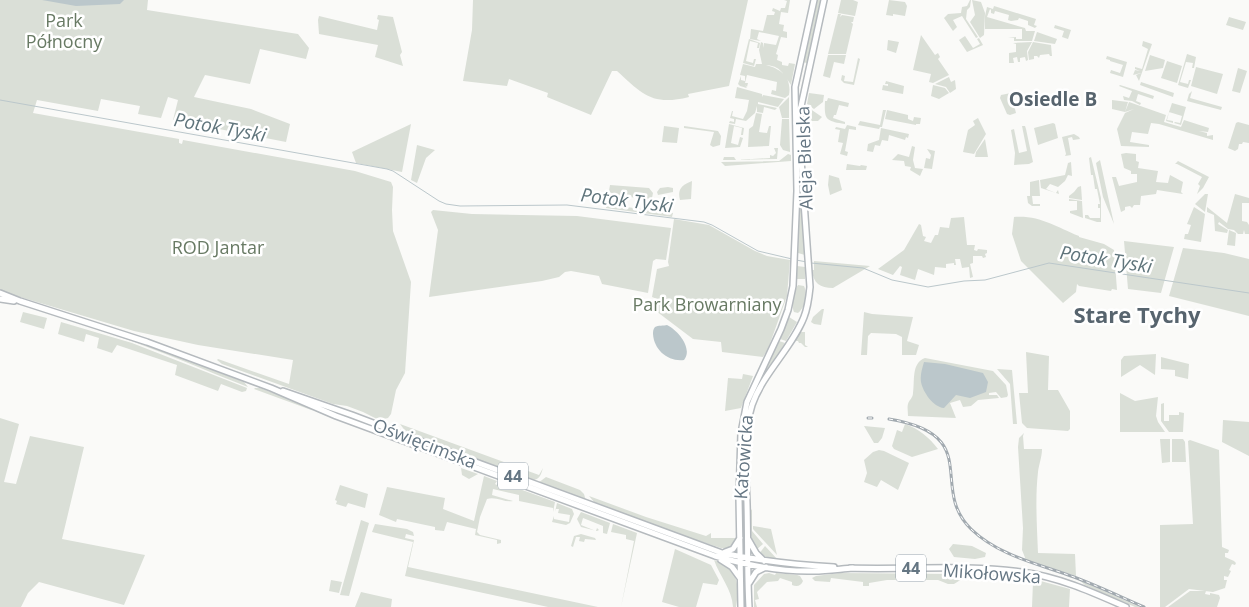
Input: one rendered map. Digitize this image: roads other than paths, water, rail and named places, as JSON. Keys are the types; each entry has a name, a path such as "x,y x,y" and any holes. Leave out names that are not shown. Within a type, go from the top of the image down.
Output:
{"main road":[{"name":"Aleja Bielska","path":"793,286 797,191 794,100 798,67 814,0"},
{"name":"Aleja Bielska","path":"804,317 809,295 809,268 801,159 801,104 824,0"},
{"path":"798,67 805,66 808,70"},
{"name":"Katowicka","path":"741,607 740,451 745,408 749,395 781,329 788,310 793,286"},
{"name":"Oświęcimska","path":"0,294 116,331 271,388 336,416 715,556 740,560"},
{"name":"Oświęcimska","path":"0,299 20,301"},
{"name":"Katowicka","path":"748,607 747,448 751,411 764,382 804,317"},
{"name":"Oświęcimska","path":"271,388 304,397 740,560"},
{"path":"722,553 734,549 740,538"},
{"path":"748,539 756,553 764,561"},
{"path":"715,556 732,567 740,578"},
{"name":"Mikołowska","path":"740,560 852,568 970,569 1021,572 1075,586 1126,607"},
{"name":"Mikołowska","path":"748,561 766,567 810,571 852,568"},
{"path":"748,586 756,572 766,567"}],"waterway":[{"name":"Potok Tyski","path":"0,100 387,169 446,204 460,206 567,205 704,222 758,251 792,259"},
{"name":"Potok Tyski","path":"796,260 807,262"},
{"name":"Potok Tyski","path":"811,263 863,268 892,280 928,287 964,281 985,280 1049,263 1249,293"}],"railway":[{"path":"889,419 918,427 936,437 946,450 959,513 971,529 982,538 1007,553 1083,580 1144,607"}],"district":[{"name":"Osiedle B","path":"1053,99"},
{"name":"Stare Tychy","path":"1137,314"}],"park label":[{"name":"Park Północny","path":"64,30"},
{"name":"ROD Jantar","path":"218,247"},
{"name":"Park Browarniany","path":"707,304"}]}
